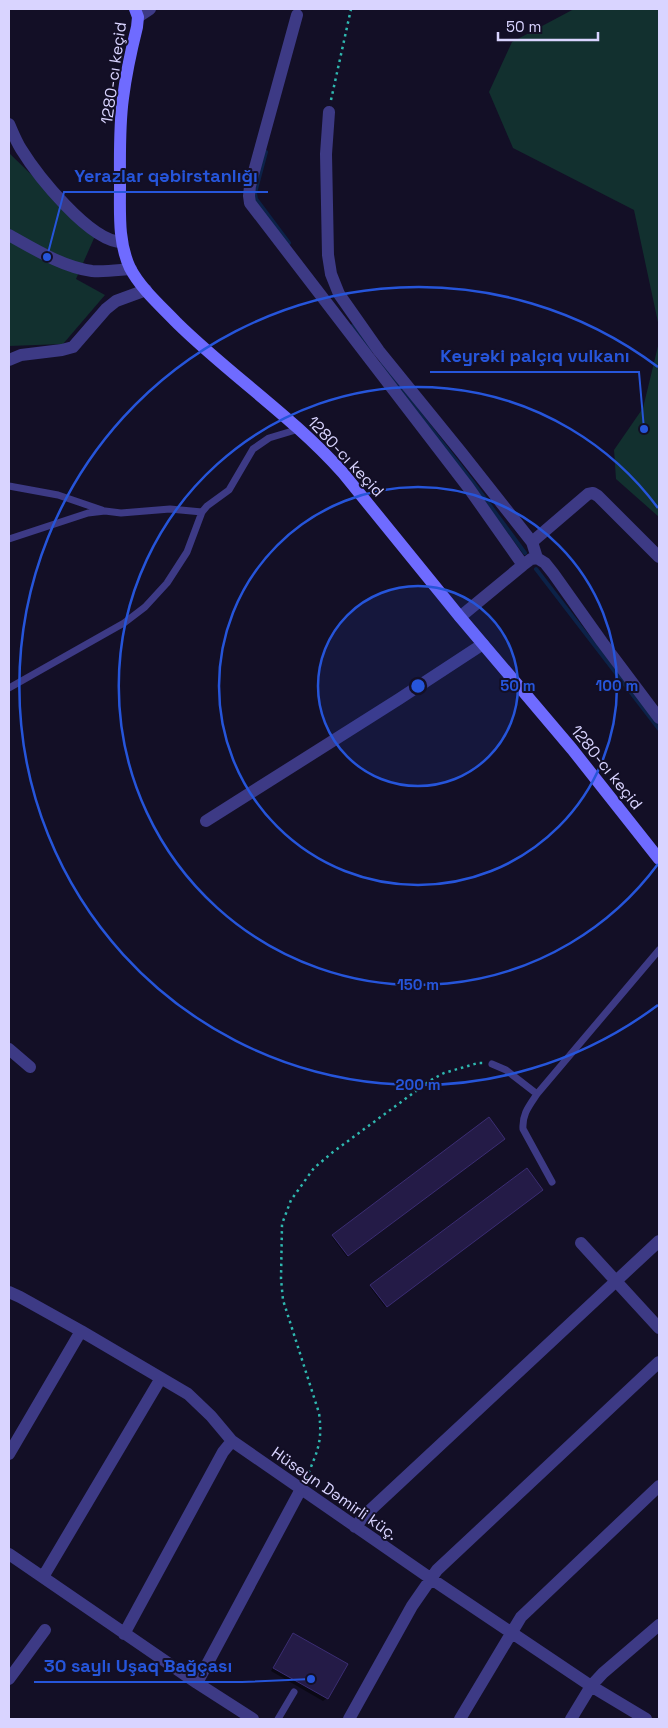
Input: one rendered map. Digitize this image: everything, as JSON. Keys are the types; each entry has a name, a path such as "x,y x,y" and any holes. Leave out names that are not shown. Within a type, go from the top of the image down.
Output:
{"street":[{"name":"1280-cı keçid","path":"150,9 136,13 121,122 120,222 122,242 131,269 146,290 198,343 326,453 460,617 572,749 659,859"},
{"path":"297,15 250,186 250,204 468,487 523,565"},
{"path":"329,112 326,154 328,255 331,274 339,294 379,351 532,542 537,558 545,563 553,572 659,718"},
{"path":"9,124 20,148 37,172 76,216 106,238 114,242 122,242"},
{"path":"9,235 35,250 69,265 90,271 105,272 131,269"},
{"path":"9,360 21,355 73,347 106,309 116,301 146,290"},
{"path":"532,542 588,494 593,493 659,557"},
{"path":"460,617 523,565 531,559 537,558"},
{"path":"206,821 483,644"},
{"path":"9,1049 30,1067"},
{"path":"355,1527 365,1515 659,1241"},
{"path":"581,1243 659,1328"},
{"name":"Hüseyn Dəmirli küç.","path":"9,1292 81,1331 188,1394 212,1416 232,1441 430,1578 591,1686 646,1719"},
{"path":"9,1454 81,1331"},
{"path":"349,1719 412,1606 430,1578 446,1560 659,1362"},
{"path":"43,1578 161,1378"},
{"path":"124,1634 223,1452 232,1441"},
{"path":"460,1719 521,1617 659,1486"},
{"path":"197,1683 302,1490"},
{"path":"9,1554 124,1634 253,1719"},
{"path":"571,1719 591,1686 603,1673 659,1625"},
{"path":"9,1679 45,1630"}],"lane":[{"path":"9,688 124,623 145,607 167,583 187,552 202,512 229,490 253,449 269,438 299,429"},
{"path":"9,486 58,495 105,511"},
{"path":"9,539 79,515 105,511 121,512 170,508 202,512"},
{"path":"552,1182 523,1129 522,1119 537,1094 659,950"},
{"path":"492,1064 506,1070 537,1094"},
{"path":"278,1719 294,1692"}],"path":[{"path":"329,112 351,9"},
{"path":"302,1490 318,1448 321,1432 319,1413 283,1300 281,1279 282,1224 291,1200 314,1168 431,1080 444,1073 478,1063 492,1064"}],"green space":[{"path":"574,9 659,9 659,327 634,210 513,148 489,92 512,42"},
{"path":"9,153 95,236 76,279 105,295 63,344 9,346"},
{"path":"659,342 659,517 616,479 614,450 643,408"}],"building":[{"path":"489,1117 505,1139 348,1256 332,1235"},
{"path":"527,1168 543,1190 387,1307 370,1285"},
{"path":"293,1633 348,1664 328,1699 273,1668"}],"waterway":[{"path":"266,152 255,193 256,199 289,243"},
{"path":"352,326 371,350"},
{"path":"381,364 525,553"},
{"path":"536,569 659,729"}],"place":[{"name":"Yerazlar qəbirstanlığı","path":"47,257"},
{"name":"Keyrəki palçıq vulkanı","path":"644,429"},
{"name":"30 saylı Uşaq Bağçası","path":"311,1679"}]}
